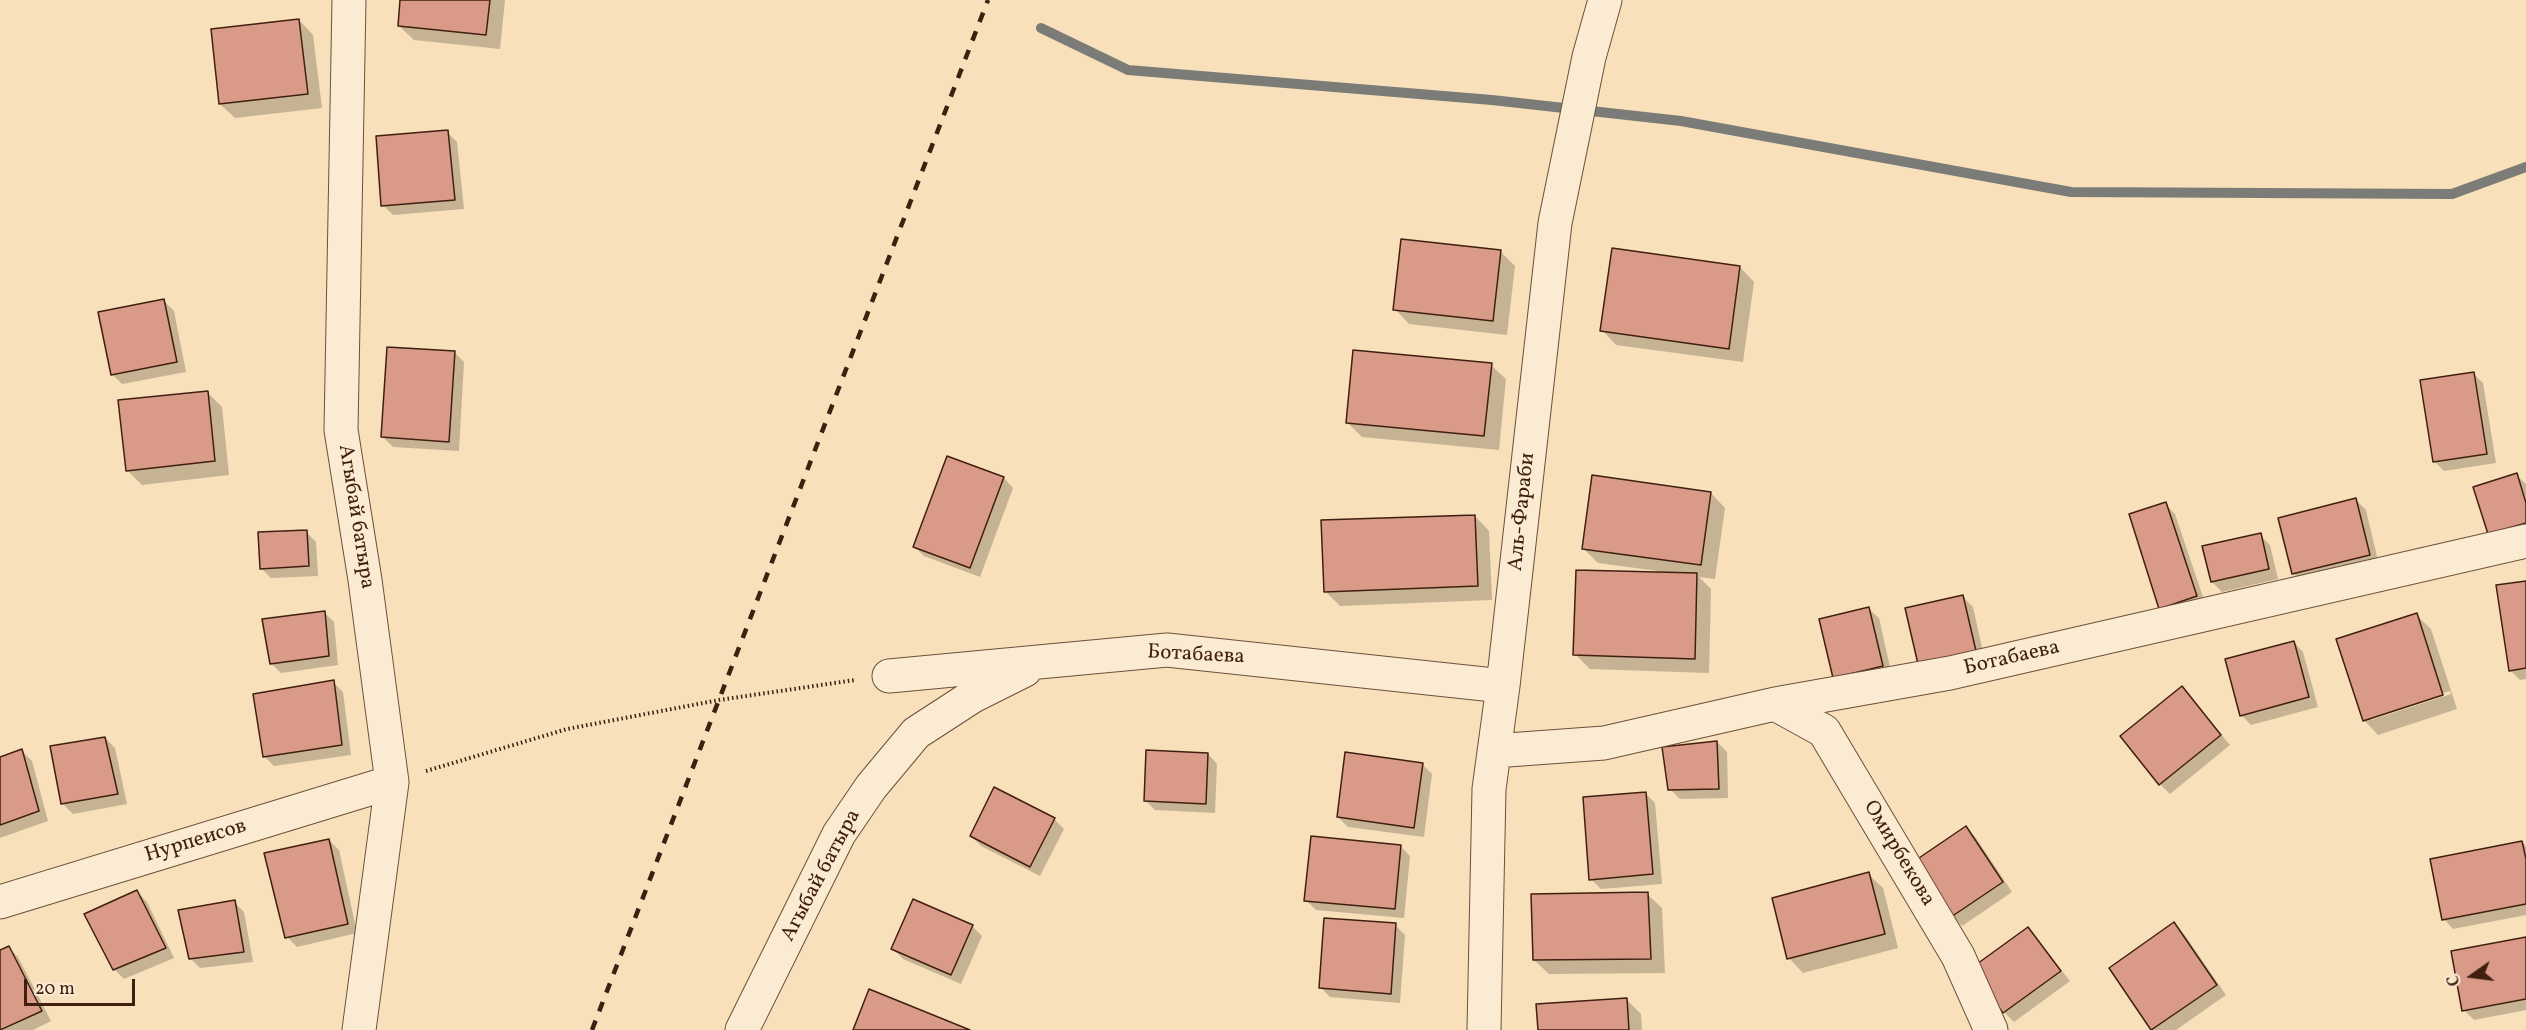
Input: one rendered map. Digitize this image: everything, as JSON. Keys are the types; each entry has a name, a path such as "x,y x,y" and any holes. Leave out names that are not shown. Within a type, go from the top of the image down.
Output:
{"street":[{"name":"Агыбай батыра","path":"349,0 341,430 365,580 392,782 358,1030"},
{"name":"Аль-Фараби","path":"1484,1030 1489,789 1556,223 1590,57 1605,0"},
{"name":"Ботабаева","path":"1494,752 1604,743 1775,704 1950,673 2526,541"},
{"name":"Ботабаева","path":"889,676 1167,650 1503,686"},
{"name":"Агыбай батыра","path":"742,1030 839,834 871,787 916,733 963,702 1043,661"},
{"name":"Омирбекова","path":"1775,704 1824,731 1958,957 1991,1030"},
{"name":"Нурпеисов","path":"0,902 392,782"}],"path":[{"path":"392,782 567,729 719,700 889,676"}],"building":[{"path":"400,0 490,0 486,35 398,26"},
{"path":"299,19 308,94 219,104 211,29"},
{"path":"448,130 455,200 381,206 376,136"},
{"path":"1401,239 1501,250 1493,321 1393,310"},
{"path":"1612,248 1740,266 1729,349 1600,331"},
{"path":"164,299 177,362 111,375 98,312"},
{"path":"387,347 455,351 449,442 381,437"},
{"path":"1353,350 1492,363 1484,436 1346,423"},
{"path":"2474,372 2487,454 2433,462 2420,380"},
{"path":"208,391 215,461 126,471 118,400"},
{"path":"947,456 1004,477 970,568 913,547"},
{"path":"2517,473 2526,503 2526,523 2488,534 2473,487"},
{"path":"1592,475 1711,492 1701,565 1582,549"},
{"path":"2356,498 2370,555 2292,574 2278,518"},
{"path":"2166,502 2197,596 2159,609 2129,514"},
{"path":"1475,515 1478,586 1324,592 1321,520"},
{"path":"307,530 309,566 260,569 258,532"},
{"path":"2261,533 2269,569 2211,582 2202,546"},
{"path":"1576,570 1697,573 1695,659 1573,655"},
{"path":"2526,581 2526,668 2509,671 2496,585"},
{"path":"1963,595 1976,651 1918,664 1905,608"},
{"path":"1869,607 1883,666 1833,678 1819,619"},
{"path":"325,611 329,656 270,664 262,619"},
{"path":"2417,613 2443,695 2363,721 2336,639"},
{"path":"2294,641 2309,697 2240,716 2225,659"},
{"path":"334,680 342,745 263,757 253,694"},
{"path":"2182,686 2221,735 2159,785 2120,736"},
{"path":"105,737 118,794 61,804 50,746"},
{"path":"1717,741 1719,789 1668,790 1662,747"},
{"path":"22,749 39,811 0,825 0,757"},
{"path":"1146,750 1208,753 1206,804 1144,801"},
{"path":"1345,752 1423,763 1414,828 1337,817"},
{"path":"994,787 1055,818 1030,867 970,836"},
{"path":"1646,792 1653,874 1589,880 1583,797"},
{"path":"1966,826 2003,882 1951,917 1913,862"},
{"path":"1311,836 1401,845 1395,909 1304,901"},
{"path":"329,839 348,924 285,938 264,853"},
{"path":"2522,841 2526,859 2526,904 2442,920 2430,859"},
{"path":"1869,872 1885,934 1787,959 1772,898"},
{"path":"137,890 166,948 113,970 84,914"},
{"path":"1648,892 1651,959 1533,960 1531,894"},
{"path":"913,899 973,925 951,975 891,949"},
{"path":"235,900 244,952 189,959 178,910"},
{"path":"1324,918 1396,923 1391,994 1319,988"},
{"path":"2174,922 2217,985 2151,1030 2109,968"},
{"path":"2028,927 2061,971 2003,1013 1970,969"},
{"path":"2526,937 2526,999 2462,1011 2451,951"},
{"path":"9,946 42,1011 0,1030 0,950"},
{"path":"869,989 970,1030 853,1030"},
{"path":"1627,998 1629,1030 1538,1030 1536,1004"}],"waterway":[{"path":"1041,28 1128,70 1492,100 1681,121 2071,192 2452,194 2526,167"}],"railway":[{"path":"592,1030 988,0"}]}
